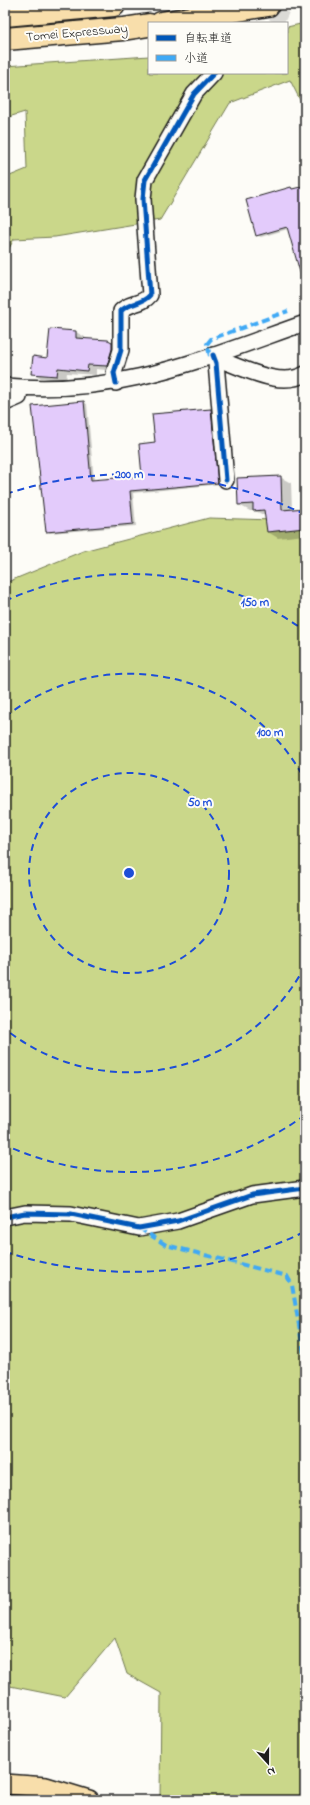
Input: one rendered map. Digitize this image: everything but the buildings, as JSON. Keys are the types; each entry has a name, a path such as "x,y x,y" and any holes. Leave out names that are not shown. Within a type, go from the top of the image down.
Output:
{"highway":[{"name":"Tomei Expressway","path":"5,16 114,5"},
{"path":"167,22 268,5"},
{"name":"Tomei Expressway","path":"5,39 123,29 148,25"}],"main road":[{"path":"5,1784 46,1787 89,1800"}],"street":[{"path":"116,383 114,373 121,350 120,311 124,307 146,300 150,295 143,199 145,180 194,94 213,74"},
{"path":"5,386 20,388 66,388 116,383 214,359 305,323"},
{"path":"214,359 272,377 286,379 305,374"},
{"path":"214,359 226,480"},
{"path":"5,403 19,397 20,388"},
{"path":"5,1217 25,1213 71,1214 139,1228 178,1221 252,1195 305,1188"}],"green space":[{"path":"305,23 305,110 290,80 230,103 160,220 55,237 14,239 5,256 5,178 27,169 25,112 5,118 5,66 148,56 148,74 288,74 288,27"},
{"path":"209,518 305,521 305,1800 198,1800 194,1795 188,1800 160,1800 161,1693 127,1674 115,1638 65,1697 5,1685 5,583 83,551"}],"tunnel":[{"path":"276,22 284,5"}],"marked path":[{"path":"210,356 207,344 211,339 288,311"},
{"path":"139,1228 166,1245 287,1276 292,1285 305,1360"}],"cycle path":[{"path":"116,383 114,373 121,350 121,311 150,295 143,199 145,180 194,94 213,74"},
{"path":"213,355 216,363 226,480"},
{"path":"5,1217 25,1213 71,1214 139,1228 178,1221 252,1195 305,1188"}]}
